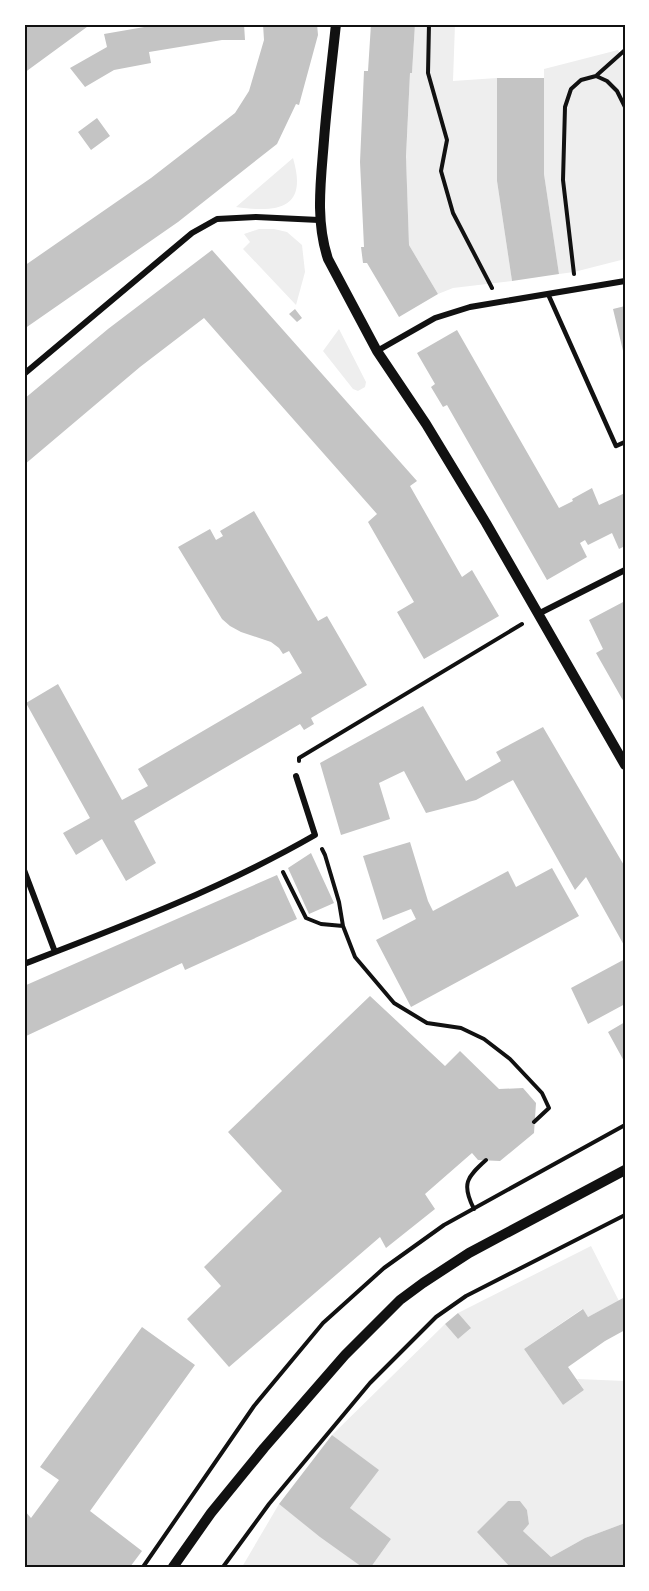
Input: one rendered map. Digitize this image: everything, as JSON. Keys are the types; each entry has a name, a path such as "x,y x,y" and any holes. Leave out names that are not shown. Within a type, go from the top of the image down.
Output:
{"street":[{"path":"336,24 321,173 320,220 328,259 377,351 438,443 486,523 625,765"},
{"path":"24,374 192,233 217,219 256,217 320,220"},
{"path":"377,351 435,318 470,307 625,281"},
{"path":"537,615 625,570"},
{"path":"24,964 174,904 275,858 315,835 296,776"},
{"path":"24,870 55,952"},
{"path":"173,1567 211,1513 264,1448 345,1355 400,1300 462,1258 625,1170"}],"lane":[{"path":"548,294 616,446 625,442"}],"path":[{"path":"429,24 428,73 447,140 441,171 453,213 500,302"},
{"path":"576,290 563,180 565,106 571,89 581,80 596,76 625,50"},
{"path":"596,76 607,81 617,91 625,107"},
{"path":"296,776 299,758 537,615"},
{"path":"315,835 326,855 343,926 356,957 394,1004 427,1023 460,1029 484,1039 510,1059 542,1093 549,1107 534,1122"},
{"path":"275,858 306,918 321,924 343,926"},
{"path":"474,1209 466,1185 471,1173 486,1160"},
{"path":"223,1567 269,1504 370,1383 436,1317 466,1296 625,1215"}],"shaded area":[{"path":"415,24 455,24 453,81 497,78 497,181 512,281 453,288 438,294 409,245 406,160"},
{"path":"618,50 625,62 625,259 559,274 544,174 544,69"},
{"path":"293,158 297,175 296,188 293,197 286,204 277,208 265,209 236,207"},
{"path":"259,229 287,232 302,245 305,272 296,305 243,249 250,242 244,234"},
{"path":"339,329 366,382 365,387 358,391 353,389 323,351"},
{"path":"591,1246 619,1301 588,1317 582,1309 524,1349 563,1405 584,1390 577,1379 625,1381 625,1523 585,1538 551,1557 523,1531 529,1524 527,1510 520,1501 508,1501 478,1532 510,1567 371,1567 391,1539 350,1508 378,1470 332,1435 445,1324 458,1339 470,1329 458,1313"},
{"path":"279,1504 362,1567 242,1567"}],"building":[{"path":"24,24 91,24 24,73"},
{"path":"150,24 244,24 245,40 222,40 149,52 151,63 114,70 85,87 70,68 107,47 104,34 150,26"},
{"path":"263,24 317,24 318,35 299,105 296,104 277,144 178,222 24,329 24,266 151,178 235,113 249,91 264,40"},
{"path":"371,24 415,24 406,157 409,245 438,294 399,317 367,263 363,263 361,247 364,247 360,162 364,71 368,71"},
{"path":"497,78 544,78 544,174 559,274 512,281 497,181"},
{"path":"97,118 110,136 91,150 78,132"},
{"path":"212,250 417,481 410,486 462,577 472,570 499,616 424,659 397,612 414,602 368,522 377,514 204,318 140,367 24,465 24,399 108,329"},
{"path":"625,306 625,355 624,355 613,309"},
{"path":"295,309 302,318 297,322 289,314"},
{"path":"457,330 559,508 592,488 599,505 625,493 625,546 619,549 612,533 588,545 585,540 580,543 587,557 547,580 447,405 443,407 431,387 435,384 417,353"},
{"path":"254,511 318,621 327,616 367,685 311,718 314,724 304,730 300,724 134,821 156,863 126,881 102,839 76,855 63,833 90,818 26,703 58,684 122,800 148,786 138,769 302,673 289,651 283,654 271,642 241,632 222,619 178,547 210,529 216,540 223,536 220,531"},
{"path":"625,601 625,704 596,653 603,649 589,620"},
{"path":"423,706 466,781 501,761 496,752 543,727 625,867 625,947 586,877 575,890 513,780 476,800 426,813 404,771 379,783 390,819 341,835 320,763"},
{"path":"410,842 433,911 508,871 516,887 552,868 579,916 411,1007 376,940 416,919 411,909 383,920 363,856"},
{"path":"311,853 334,903 309,914 288,868"},
{"path":"277,875 297,919 185,970 182,963 24,1037 24,986"},
{"path":"625,959 625,1004 588,1024 571,988"},
{"path":"370,996 445,1066 460,1051 499,1089 523,1088 536,1103 534,1133 500,1161 478,1160 472,1153 425,1194 435,1209 386,1248 380,1237 229,1367 187,1319 221,1286 204,1267 282,1191 228,1132"},
{"path":"625,1022 625,1063 608,1032"},
{"path":"625,1297 625,1330 568,1367 584,1390 563,1405 524,1349 583,1309 588,1317"},
{"path":"458,1313 471,1328 458,1339 445,1324"},
{"path":"142,1327 195,1365 90,1511 142,1551 130,1567 24,1567 24,1510 31,1518 59,1480 40,1467"},
{"path":"332,1435 379,1470 350,1508 391,1539 371,1567 362,1567 279,1504"},
{"path":"508,1501 520,1501 527,1510 529,1524 523,1531 551,1557 585,1538 625,1523 625,1565 617,1567 510,1567 477,1532"}]}
